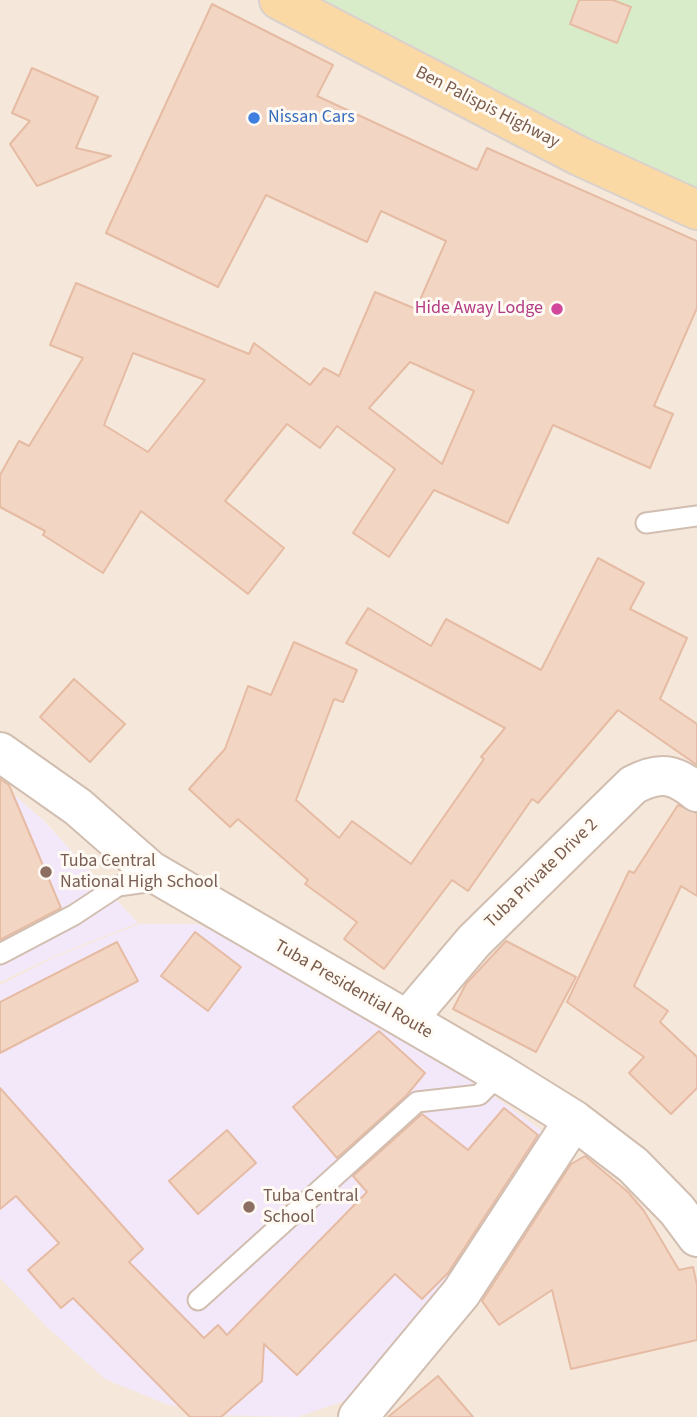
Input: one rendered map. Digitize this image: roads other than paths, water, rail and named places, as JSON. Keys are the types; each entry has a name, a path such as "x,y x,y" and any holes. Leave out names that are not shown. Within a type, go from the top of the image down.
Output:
{"main road":[{"name":"Ben Palispis Highway","path":"279,0 566,150 697,211"}],"street":[{"name":"Tuba Presidential Route","path":"0,752 78,807 151,871 500,1074 573,1120 633,1165 677,1210 697,1237"},
{"name":"Tuba Private Drive 2","path":"407,1020 474,940 633,785 652,775 664,773 697,792"},
{"path":"358,1417 461,1293 573,1120"}],"lane":[{"path":"646,523 697,516"},
{"path":"0,954 74,915 118,886 166,880"},
{"path":"198,1300 416,1102 479,1095 500,1074"}],"place":[{"name":"Nissan Cars","path":"254,118"},
{"name":"Hide Away Lodge","path":"557,309"},
{"name":"Tuba Central National High School","path":"46,872"},
{"name":"Tuba Central School","path":"249,1207"}]}
